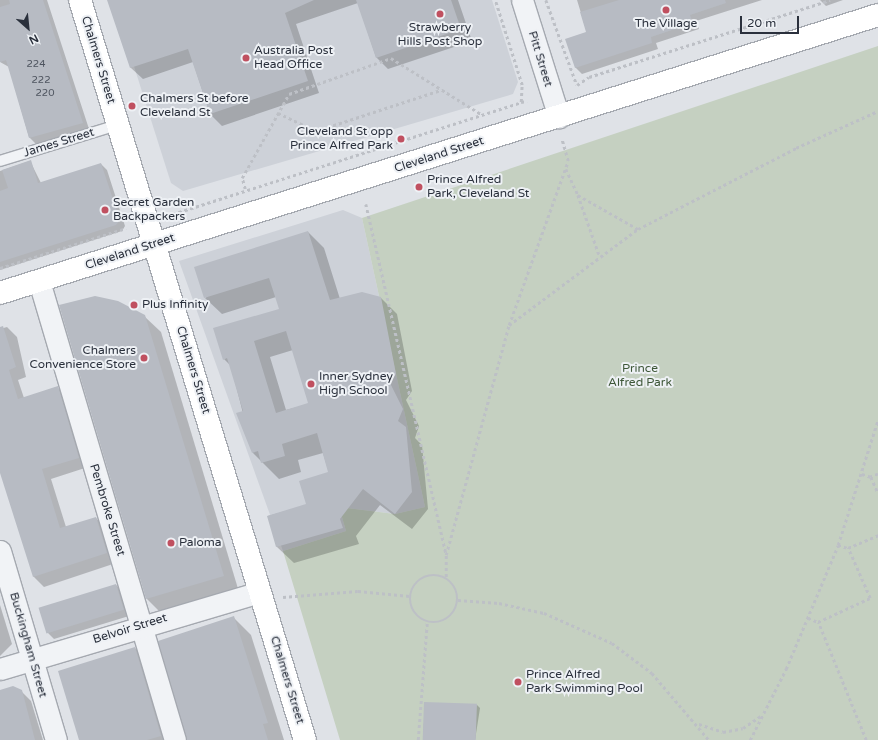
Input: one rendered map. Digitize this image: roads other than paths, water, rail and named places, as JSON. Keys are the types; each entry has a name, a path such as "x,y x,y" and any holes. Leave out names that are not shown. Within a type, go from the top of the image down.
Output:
{"main road":[{"name":"Chalmers Street","path":"80,0 305,740"},
{"name":"Cleveland Street","path":"0,293 878,15"}],"street":[{"name":"Pitt Street","path":"522,0 559,117"},
{"name":"Pembroke Street","path":"39,281 175,740"},
{"name":"Buckingham Street","path":"0,551 56,740"},
{"name":"Belvoir Street","path":"0,669 260,592"}],"lane":[{"name":"James Street","path":"0,160 117,125"}],"place":[{"name":"The Village","path":"666,10"},
{"name":"Strawberry Hills Post Shop","path":"440,14"},
{"name":"Australia Post Head Office","path":"246,58"},
{"name":"Chalmers St before Cleveland St","path":"132,106"},
{"name":"Cleveland St opp Prince Alfred Park","path":"401,139"},
{"name":"Prince Alfred Park, Cleveland St","path":"419,187"},
{"name":"Secret Garden Backpackers","path":"105,210"},
{"name":"Plus Infinity","path":"134,305"},
{"name":"Chalmers Convenience Store","path":"144,358"},
{"name":"Inner Sydney High School","path":"311,384"},
{"name":"Paloma","path":"171,543"},
{"name":"Prince Alfred Park Swimming Pool","path":"518,682"}],"park label":[{"name":"Prince Alfred Park","path":"640,376"}]}
